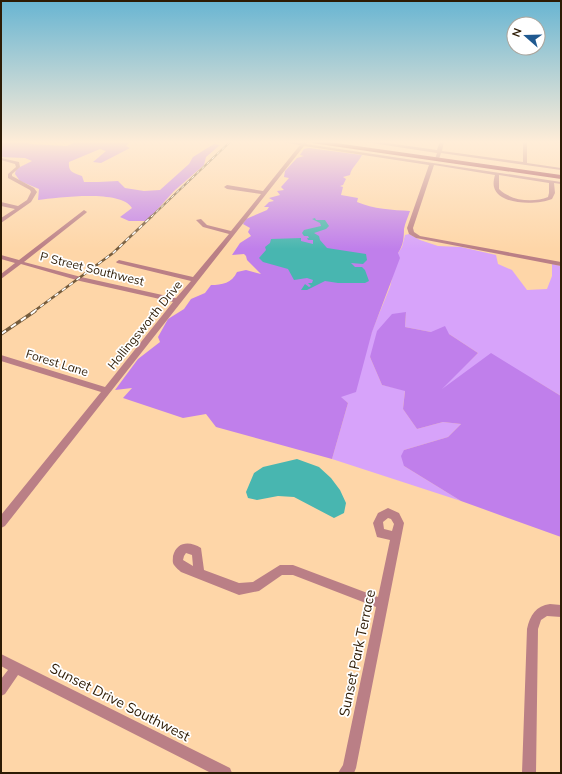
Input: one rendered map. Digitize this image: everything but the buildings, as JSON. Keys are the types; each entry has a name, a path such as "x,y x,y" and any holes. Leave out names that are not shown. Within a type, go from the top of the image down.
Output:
{"street":[{"path":"1,221 29,201 34,194 32,189 10,177"},
{"name":"Hollingsworth Drive","path":"1,523 277,177"},
{"path":"429,177 410,228 411,234 418,237 561,264"},
{"path":"497,177 496,184 499,191 510,198 523,201 539,202 550,198 552,193 551,181"},
{"path":"525,177 561,183"},
{"path":"227,187 264,193"},
{"path":"1,204 19,208"},
{"path":"1,277 84,212"},
{"path":"199,220 205,226 232,233"},
{"name":"P Street Southwest","path":"1,257 80,279 178,301"},
{"path":"119,262 196,280"},
{"name":"Forest Lane","path":"1,358 107,391"},
{"name":"Sunset Park Terrace","path":"345,773 349,768 396,537"},
{"path":"199,574 239,589 255,587 280,570 293,570 383,604"},
{"path":"529,773 532,634 534,621 546,610 558,610"},
{"name":"Sunset Drive Southwest","path":"1,660 225,773"},
{"path":"1,690 16,668"}],"shaded area":[{"path":"17,177 82,177 84,182 118,181 125,188 144,191 160,190 174,177 190,177 174,191 147,221 129,221 120,217 132,208 125,202 115,198 88,196 38,200 39,189 20,181"},
{"path":"285,177 343,177 346,179 343,185 340,186 343,187 341,195 358,198 357,202 370,206 383,209 410,211 404,227 402,245 398,253 400,258 372,332 356,392 341,397 348,403 332,459 216,427 206,414 183,418 123,398 132,388 115,390 138,359 160,342 158,337 168,319 184,309 191,299 205,293 211,285 219,285 229,281 237,272 246,270 261,274 247,260 244,254 232,255 240,243 251,236 248,232 250,228 243,224 246,219 267,210 269,207 264,207 269,202 274,201 269,198 280,195 277,191 284,190 281,187 289,178"},
{"path":"409,234 420,240 438,246 461,247 496,255 498,264 512,270 527,290 547,289 552,276 552,264 561,266 561,396 533,379 438,391 478,353 449,334 405,327 406,312 370,357 382,385 405,390 403,409 417,429 443,422 461,424 448,437 404,450 404,466 461,501 332,459 348,403 340,397 364,358 372,331 390,287 398,253 402,247 405,235"},
{"path":"406,312 405,327 431,332 445,326 449,334 478,353 442,389 491,353 561,396 561,537 461,501 404,466 401,456 404,450 448,437 461,424 443,422 417,429 403,409 405,391 382,385 370,357 377,331 392,314"}],"water":[{"path":"315,218 316,220 325,220 329,226 326,229 314,233 319,236 320,240 327,248 366,254 367,260 363,264 351,263 355,267 362,267 365,270 369,281 365,283 338,283 325,281 307,290 301,290 305,284 309,287 311,286 308,283 312,283 313,280 307,278 294,280 288,269 263,262 259,258 266,250 265,247 270,243 271,239 301,238 301,241 313,244 313,240 308,240 308,236 304,236 302,233 304,230 321,226 320,223 312,219"},
{"path":"297,459 319,467 331,478 340,490 346,503 344,513 334,518 294,497 278,496 257,500 248,498 246,492 254,473 263,467"}],"railway":[{"path":"151,217 193,177"},
{"path":"33,312 113,253 152,216"},
{"path":"1,334 35,311"}]}
